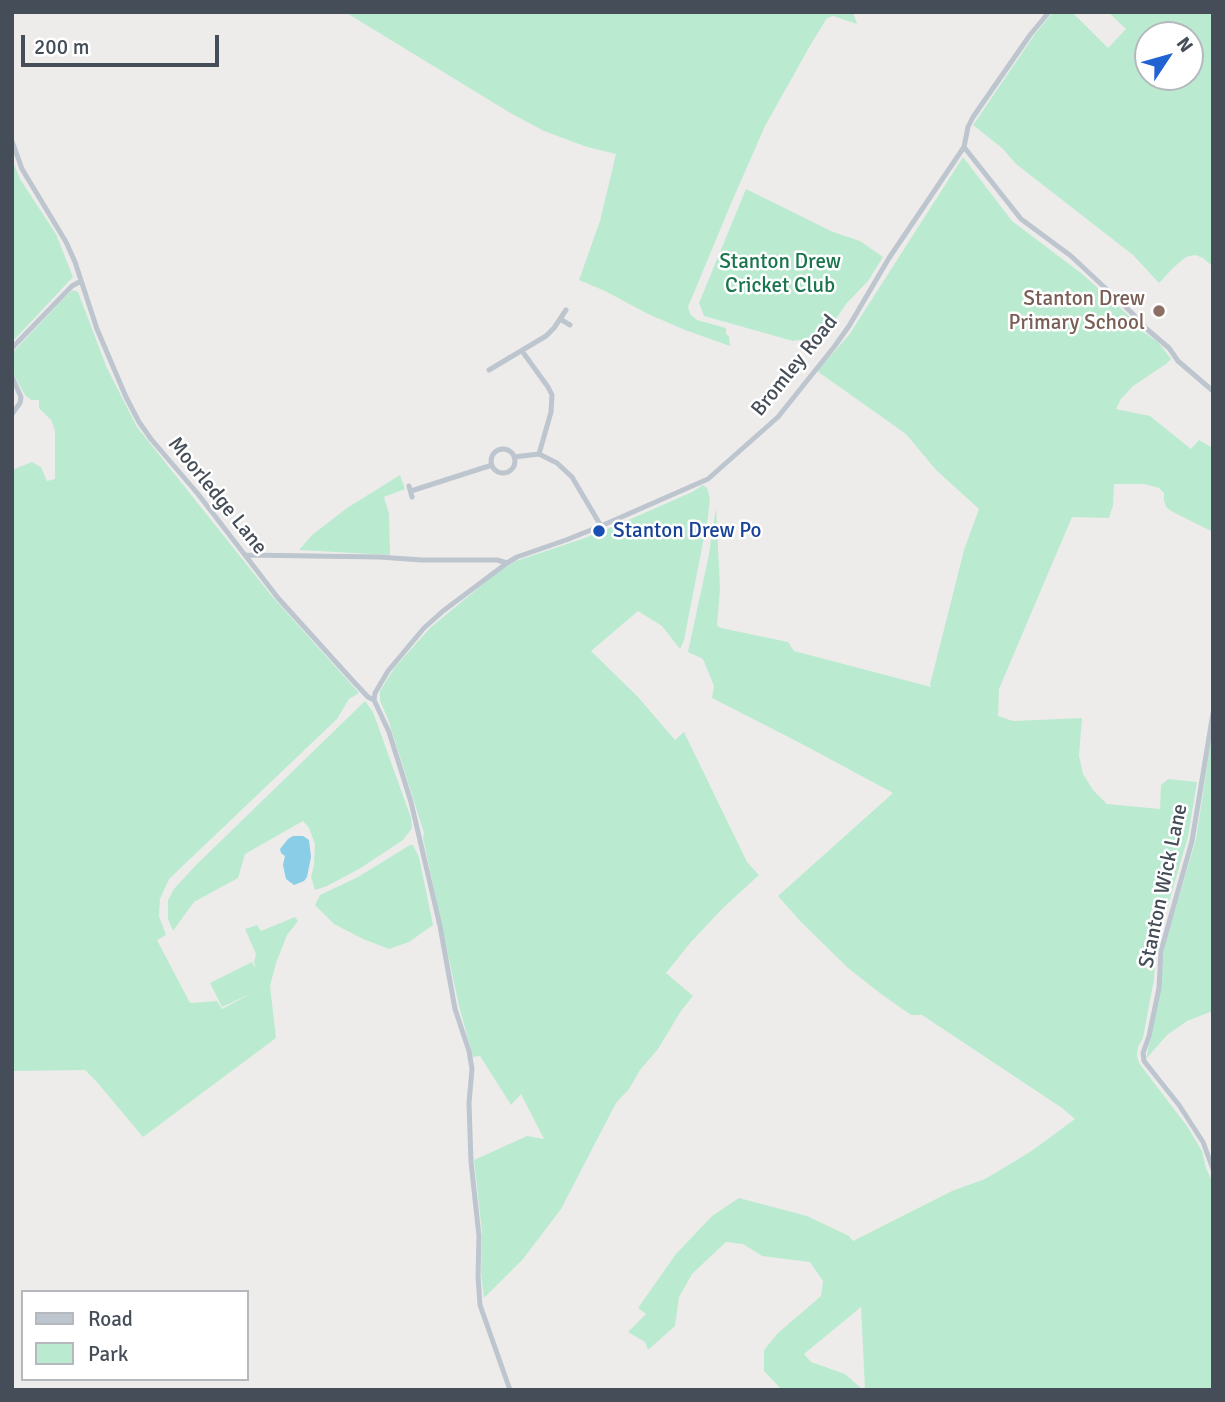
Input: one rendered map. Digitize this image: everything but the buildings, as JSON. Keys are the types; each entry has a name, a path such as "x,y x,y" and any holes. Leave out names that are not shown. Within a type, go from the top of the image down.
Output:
{"street":[{"name":"Bromley Road","path":"374,700 375,693 388,671 424,628 507,563 517,556 601,526 708,479 778,416 849,326 891,255 964,147 973,117 1049,12"},
{"name":"Moorledge Lane","path":"12,141 22,169 66,242 97,329 139,422 270,588 368,697 374,700"},
{"path":"964,147 1021,219 1071,256 1169,348 1178,361 1213,391"},
{"path":"12,348 80,281"},
{"path":"489,370 546,336 566,310"},
{"path":"560,319 570,325"},
{"path":"522,351 551,395 551,412 540,454"},
{"path":"12,377 22,397 12,414"},
{"path":"500,450 509,451 514,457 513,468 506,473 497,471 492,465 492,456 500,450"},
{"path":"514,457 540,454 557,463 572,477 601,526"},
{"path":"411,492 492,465"},
{"name":"Bromley Road","path":"245,555 497,560 507,563"},
{"path":"374,700 388,732 411,802 440,926 455,1009 469,1051 472,1069 469,1103 471,1162 478,1215 480,1305 510,1390"},
{"name":"Stanton Wick Lane","path":"1213,713 1192,841 1161,951 1159,988 1143,1053 1144,1061 1179,1105 1203,1142 1213,1169"}],"green space":[{"path":"345,12 853,12 857,24 833,16 827,18 811,44 765,126 688,307 690,314 697,320 726,328 730,346 648,314 579,280 600,221 616,154 587,147 544,131"},
{"path":"1053,12 1072,12 1108,48 1126,29 1108,12 1213,12 1213,267 1195,255 1186,257 1159,283 1133,255 1016,164 1002,148 973,125"},
{"path":"963,157 1012,221 1081,273 1129,316 1139,329 1158,342 1171,359 1133,386 1116,409 1150,416 1191,449 1199,440 1213,448 1213,532 1171,511 1166,507 1164,493 1159,488 1144,484 1114,484 1109,518 1072,517 999,689 998,716 1013,721 1082,718 1079,756 1083,774 1093,790 1107,804 1160,809 1161,785 1168,779 1197,782 1188,837 1159,935 1154,979 1137,1056 1139,1063 1187,1126 1202,1151 1206,1168 1213,1179 1213,1390 865,1390 861,1307 804,1354 811,1362 845,1374 863,1390 782,1390 764,1371 764,1350 778,1333 821,1296 823,1281 810,1262 762,1256 743,1244 726,1242 692,1274 679,1297 675,1326 648,1350 645,1342 628,1332 646,1314 638,1308 676,1254 712,1216 739,1198 807,1216 849,1236 853,1241 952,1191 985,1179 1030,1152 1075,1119 922,1015 911,1015 881,994 848,968 778,896 893,793 712,698 714,686 703,659 688,652 716,507 720,589 717,626 788,642 794,651 931,687 964,550 979,509 936,470 906,434 817,371 849,335"},
{"path":"12,159 20,179 56,234 73,277 12,342"},
{"name":"Stanton Drew Cricket Club","path":"746,189 833,232 860,241 883,257 868,281 846,304 817,346 704,316 699,303"},
{"path":"73,290 78,292 107,368 137,427 271,595 359,693 349,699 337,719 169,879 160,899 159,916 166,935 157,940 190,1003 217,1001 222,1009 252,993 222,1007 210,983 252,962 256,969 256,954 245,929 257,925 261,931 295,917 298,921 287,935 270,986 276,1038 143,1137 85,1070 12,1071 12,470 32,462 41,467 47,481 55,479 55,430 51,420 39,408 39,400 31,400 25,395 12,370 12,353"},
{"path":"400,475 405,489 384,497 389,514 390,555 299,550 312,535 347,508"},
{"path":"703,485 710,498 708,517 680,649 662,626 638,611 591,651 638,697 675,740 684,732 747,862 759,875 723,908 666,973 693,996 658,1049 616,1103 561,1209 523,1259 484,1298 481,1273 482,1232 474,1160 527,1136 544,1139 521,1094 511,1105 480,1056 473,1057 459,1006 424,833 380,701 380,691 395,667 430,628 499,571 516,561 624,522"},
{"path":"365,701 373,712 411,818 412,828 403,840 359,869 315,890 311,877 315,844 303,821 245,854 238,878 194,902 173,931 168,919 168,900 174,889"},
{"path":"1213,727 1213,1011 1187,1021 1167,1035 1146,1059 1161,985 1164,948 1196,839"},
{"path":"413,845 419,857 433,925 409,942 389,949 363,939 334,924 315,905 320,895 358,877"}],"water":[{"path":"293,836 303,836 309,840 311,857 307,877 294,885 286,879 283,865 285,856 280,849"}],"place":[{"name":"Stanton Drew Primary School","path":"1159,311"},
{"name":"Stanton Drew Po","path":"599,531"}]}
